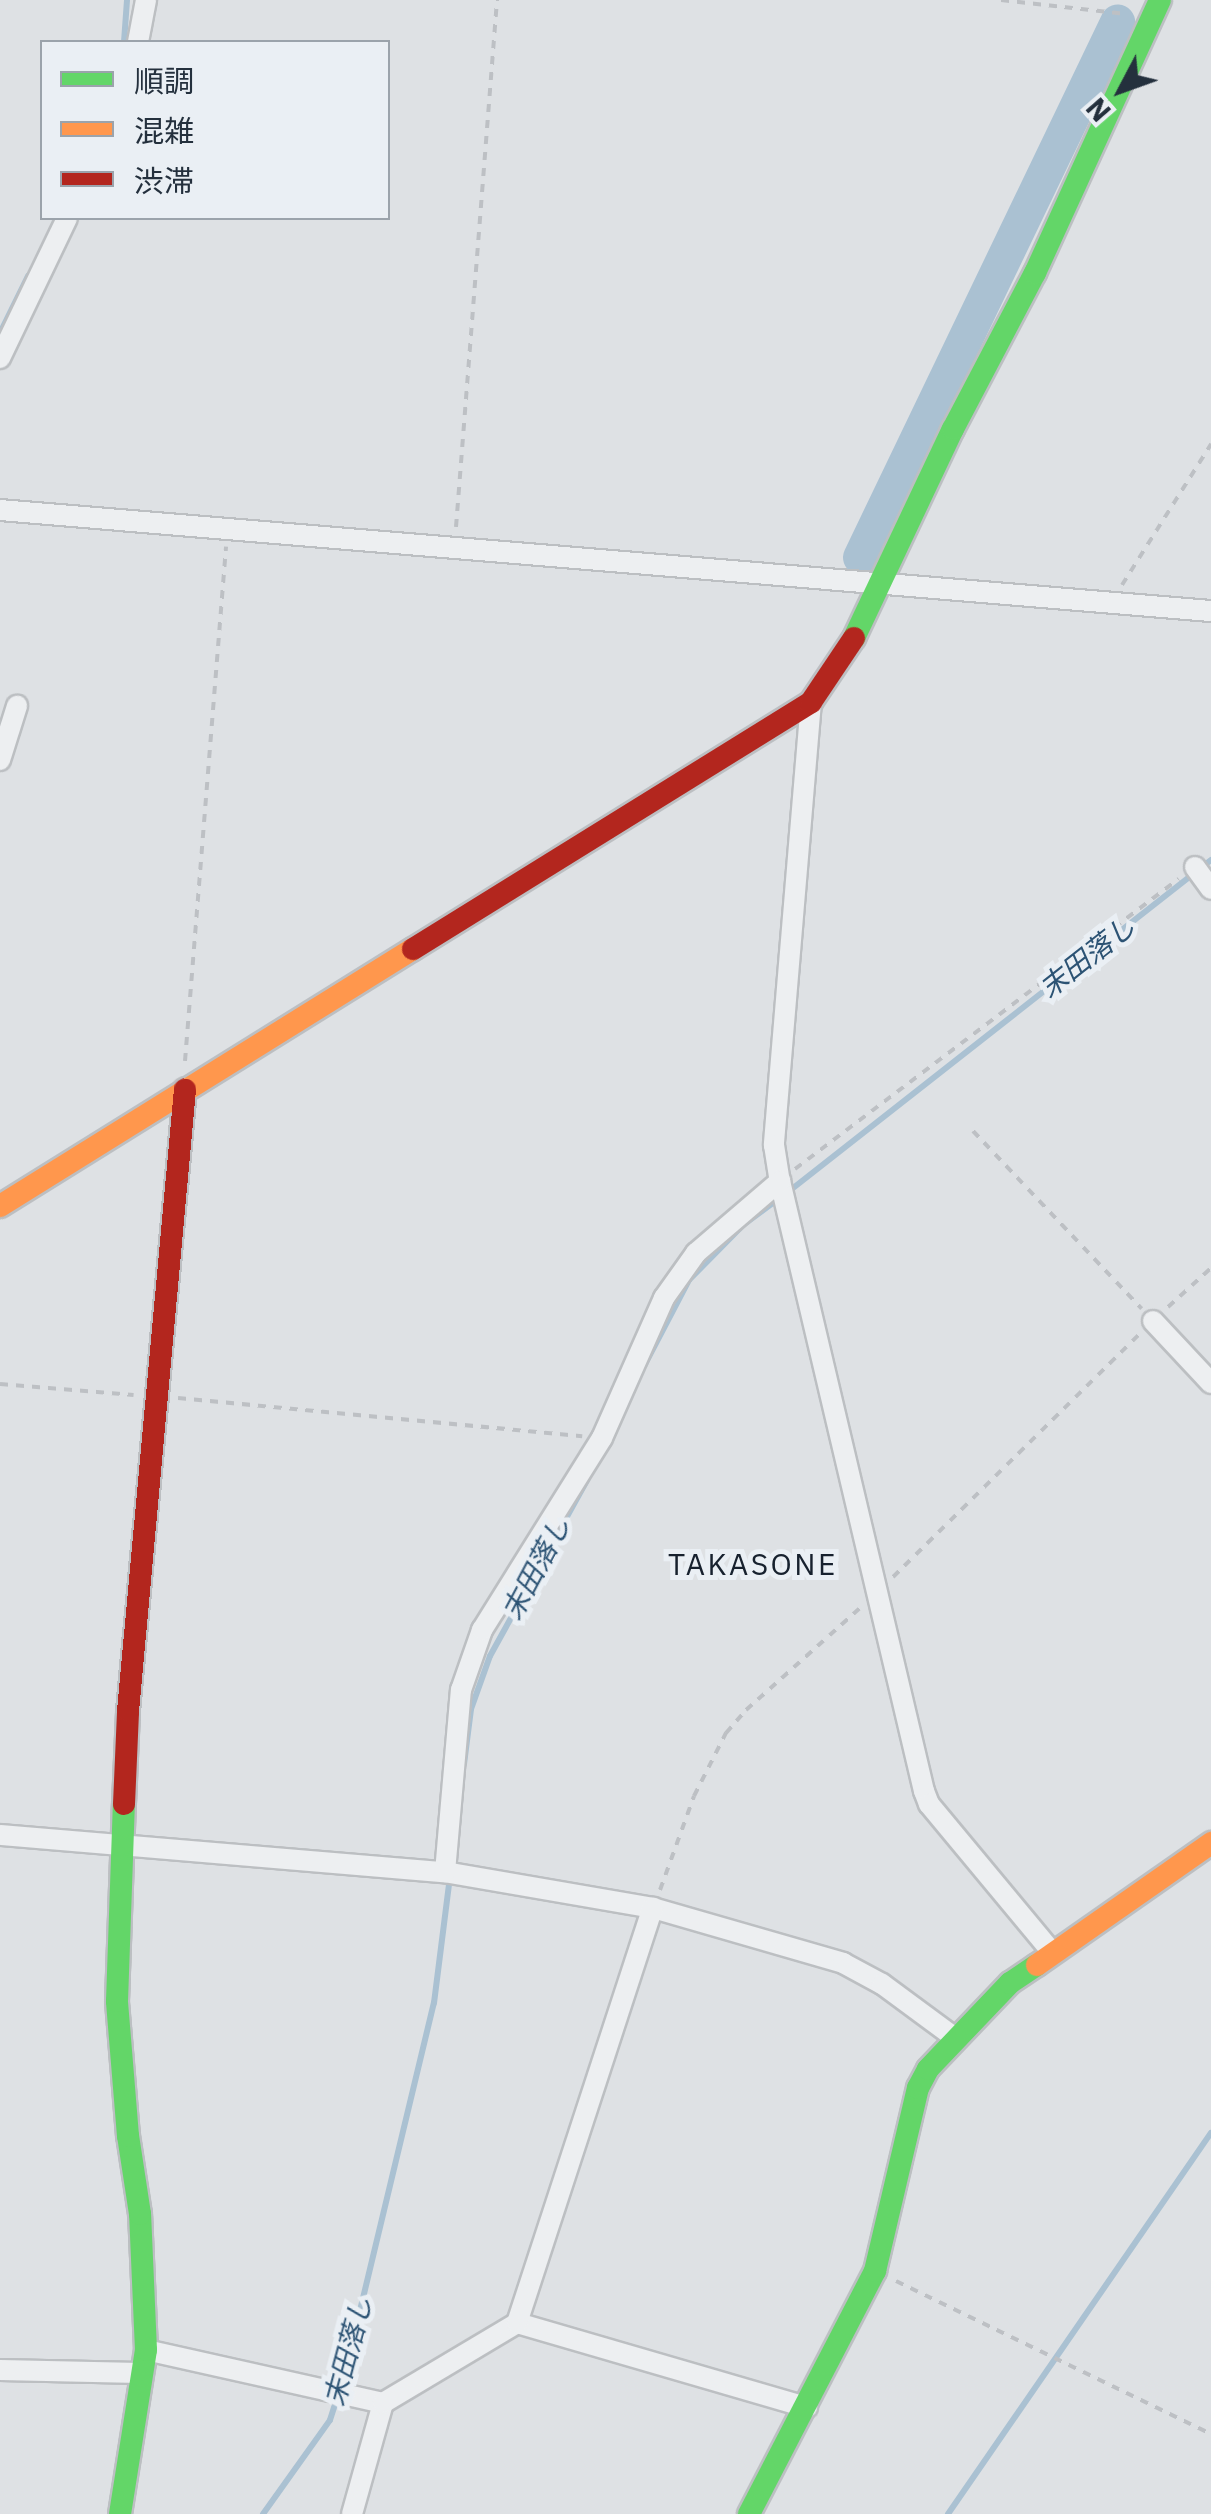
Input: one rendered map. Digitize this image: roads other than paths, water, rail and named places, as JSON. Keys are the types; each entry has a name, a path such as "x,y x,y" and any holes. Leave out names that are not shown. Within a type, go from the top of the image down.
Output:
{"street":[{"path":"138,40 146,0"},
{"path":"0,1206 811,702 841,663 882,583 954,429 1036,273 1156,8"},
{"path":"0,358 67,220"},
{"path":"0,510 1211,611"},
{"path":"811,702 774,1145 780,1180 878,1592 902,1710 929,1804 1051,1952"},
{"path":"0,760 17,706"},
{"path":"1195,867 1211,889"},
{"path":"120,2514 143,2361 140,2214 128,2136 117,2001 128,1711 185,1090"},
{"path":"445,1872 461,1690 482,1630 602,1438 664,1298 696,1252 780,1180"},
{"path":"1154,1321 1211,1383"},
{"path":"0,1835 445,1872 653,1908 843,1963 882,1984 954,2037"},
{"path":"749,2514 875,2271 918,2088 954,2037 1010,1983 1211,1844"},
{"path":"352,2514 383,2404 432,2370 517,2323 653,1908"},
{"path":"517,2323 807,2407"},
{"path":"0,2370 143,2361 383,2404"}],"waterway":[{"path":"124,40 127,0"},
{"name":"末田落し","path":"860,557 1117,22"},
{"path":"0,333 28,276"},
{"name":"末田落し","path":"788,1192 1211,860"},
{"name":"末田落し","path":"644,1366 689,1280 743,1225 778,1199"},
{"name":"末田落し","path":"464,1764 471,1709 490,1656 587,1480"},
{"name":"末田落し","path":"263,2514 330,2420 345,2373 434,2003 450,1876"},
{"path":"948,2514 1211,2133"}],"district":[{"name":"TAKASONE","path":"753,1564"}]}
